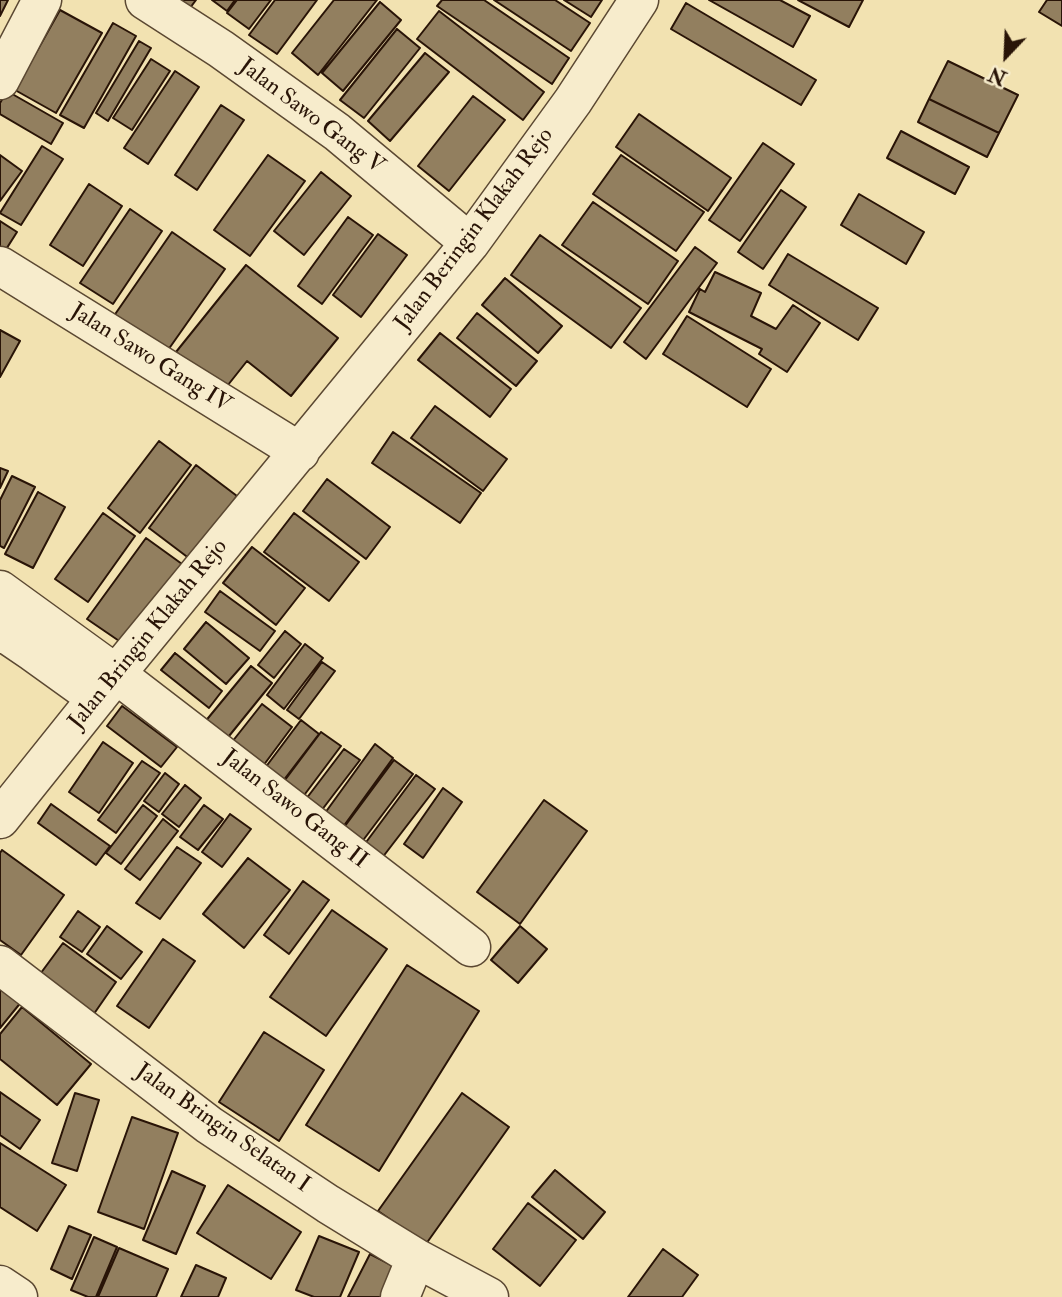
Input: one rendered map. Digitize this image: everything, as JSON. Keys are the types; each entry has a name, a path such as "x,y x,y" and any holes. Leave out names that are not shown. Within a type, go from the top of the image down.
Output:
{"street":[{"path":"0,80 43,0"},
{"name":"Jalan Sawo Gang V","path":"145,0 221,49 337,132 470,243"},
{"name":"Jalan Beringin Klakah Rejo","path":"300,452 470,243 573,102 639,0"},
{"name":"Jalan Sawo Gang IV","path":"0,266 300,452"},
{"name":"Jalan Bringin Klakah Rejo","path":"0,819 106,686 300,452"},
{"path":"0,590 106,686"},
{"path":"0,634 2,631 33,652 106,686"},
{"name":"Jalan Sawo Gang II","path":"106,686 471,947"},
{"name":"Jalan Bringin Selatan I","path":"0,965 209,1125 328,1204 416,1258 489,1297"},
{"path":"400,1297 416,1258"},
{"path":"0,1285 18,1297"}],"building":[{"path":"0,0 8,0 0,16"},
{"path":"170,0 196,0 187,12"},
{"path":"212,0 235,0 227,11"},
{"path":"237,0 271,0 249,29 227,13"},
{"path":"275,0 317,0 277,54 249,35"},
{"path":"334,0 377,0 318,75 292,53"},
{"path":"442,0 484,0 569,58 552,84 437,6"},
{"path":"494,0 555,0 590,23 571,51"},
{"path":"564,0 602,0 591,17"},
{"path":"709,0 780,0 810,16 793,47"},
{"path":"798,0 863,0 849,27"},
{"path":"1047,0 1062,0 1062,26 1039,12"},
{"path":"380,2 401,20 343,91 322,73"},
{"path":"686,3 816,80 801,105 671,29"},
{"path":"60,10 102,33 56,113 15,90"},
{"path":"439,11 544,92 523,120 417,39"},
{"path":"113,23 136,36 84,128 60,115"},
{"path":"397,29 420,48 364,118 340,100"},
{"path":"139,41 151,48 108,121 96,113"},
{"path":"425,53 449,72 390,141 368,121"},
{"path":"151,59 170,71 132,130 113,118"},
{"path":"948,61 1018,95 999,133 929,99"},
{"path":"175,71 199,87 148,164 124,148"},
{"path":"7,91 63,123 51,144 0,114 0,103"},
{"path":"473,96 505,120 449,191 418,166"},
{"path":"929,99 999,133 987,157 918,122"},
{"path":"221,105 244,120 197,190 175,175"},
{"path":"639,114 731,178 708,211 616,147"},
{"path":"901,131 969,167 955,194 887,158"},
{"path":"763,143 794,164 740,241 709,220"},
{"path":"42,146 63,159 21,225 0,213"},
{"path":"0,155 22,171 0,201"},
{"path":"268,155 305,181 250,256 214,230"},
{"path":"621,155 704,212 676,251 593,194"},
{"path":"321,172 351,196 304,255 274,231"},
{"path":"89,184 122,206 83,266 50,245"},
{"path":"781,190 806,207 763,269 738,252"},
{"path":"859,194 924,232 906,264 841,225"},
{"path":"593,202 678,261 648,304 562,245"},
{"path":"130,209 162,231 113,304 80,283"},
{"path":"348,217 373,235 322,304 298,286"},
{"path":"0,221 17,232 0,259"},
{"path":"172,232 225,269 161,360 109,323"},
{"path":"378,234 407,255 361,317 333,295"},
{"path":"540,235 641,308 611,348 511,275"},
{"path":"695,247 717,263 646,359 624,342"},
{"path":"788,254 878,308 858,340 769,285"},
{"path":"246,265 338,338 291,396 247,361 224,390 176,352"},
{"path":"715,272 761,293 751,316 776,329 793,305 820,323 787,372 759,354 762,349 689,312 700,289 705,292"},
{"path":"505,278 562,326 538,353 482,305"},
{"path":"477,313 537,361 516,386 457,338"},
{"path":"687,316 771,369 747,407 663,354"},
{"path":"0,330 20,341 0,377"},
{"path":"440,333 511,389 490,417 418,360"},
{"path":"435,406 507,459 483,491 411,438"},
{"path":"393,432 481,493 460,523 372,463"},
{"path":"159,441 191,465 140,533 108,508"},
{"path":"196,465 237,496 190,559 149,528"},
{"path":"0,468 8,471 0,488"},
{"path":"12,476 35,487 4,548 0,546 0,500"},
{"path":"327,479 390,527 366,559 303,511"},
{"path":"38,492 65,507 33,568 5,554"},
{"path":"103,513 135,536 88,602 55,579"},
{"path":"294,513 359,562 329,601 264,552"},
{"path":"146,538 182,564 125,645 87,619"},
{"path":"252,547 305,588 276,625 223,583"},
{"path":"220,591 275,631 260,651 205,612"},
{"path":"206,622 249,658 226,684 184,649"},
{"path":"285,631 301,644 274,678 258,665"},
{"path":"305,644 323,658 284,709 267,695"},
{"path":"175,653 222,691 209,708 161,670"},
{"path":"322,662 335,671 299,719 287,710"},
{"path":"251,666 272,683 225,741 204,723"},
{"path":"262,704 292,727 263,766 232,742"},
{"path":"122,706 177,747 161,767 107,726"},
{"path":"301,720 319,734 280,785 262,772"},
{"path":"321,732 341,746 302,798 282,784"},
{"path":"103,742 133,763 99,813 69,792"},
{"path":"375,744 393,758 343,827 325,813"},
{"path":"344,749 360,760 318,815 303,803"},
{"path":"394,760 413,774 361,843 342,830"},
{"path":"142,761 160,773 116,833 98,820"},
{"path":"165,773 179,784 159,812 144,801"},
{"path":"416,775 435,789 382,858 364,845"},
{"path":"185,785 201,798 179,827 162,814"},
{"path":"443,788 462,802 423,858 404,844"},
{"path":"544,800 587,831 520,924 477,892"},
{"path":"51,804 110,846 96,865 38,823"},
{"path":"143,805 157,816 121,864 106,853"},
{"path":"204,805 223,819 198,850 180,837"},
{"path":"230,814 251,829 222,867 202,852"},
{"path":"163,819 178,831 140,880 125,869"},
{"path":"177,847 201,863 160,919 136,903"},
{"path":"2,850 64,895 21,955 0,940"},
{"path":"248,858 290,890 244,948 203,914"},
{"path":"303,881 329,900 289,954 264,935"},
{"path":"332,910 387,949 326,1036 270,997"},
{"path":"78,911 100,927 82,952 60,937"},
{"path":"107,926 142,952 121,979 87,954"},
{"path":"520,926 547,949 518,983 491,960"},
{"path":"163,939 195,961 149,1028 117,1006"},
{"path":"63,943 116,982 89,1021 35,981"},
{"path":"407,965 479,1011 379,1171 306,1125"},
{"path":"0,984 22,1001 0,1028"},
{"path":"22,1007 91,1064 57,1105 0,1059 0,1034"},
{"path":"264,1032 324,1070 279,1141 219,1102"},
{"path":"0,1092 40,1120 20,1149 0,1135"},
{"path":"75,1093 99,1100 77,1171 52,1163"},
{"path":"462,1093 509,1127 426,1244 378,1211"},
{"path":"132,1117 178,1133 144,1229 98,1212"},
{"path":"0,1143 66,1185 37,1231 0,1207"},
{"path":"555,1170 605,1212 583,1239 532,1197"},
{"path":"172,1171 205,1186 176,1254 143,1240"},
{"path":"228,1185 301,1232 271,1279 197,1233"},
{"path":"528,1203 576,1240 540,1286 493,1249"},
{"path":"69,1226 91,1235 72,1279 51,1269"},
{"path":"319,1236 359,1252 340,1297 314,1297 296,1290"},
{"path":"94,1237 117,1247 96,1297 88,1297 71,1290"},
{"path":"119,1248 168,1269 156,1297 98,1297"},
{"path":"663,1249 698,1275 682,1297 628,1297"},
{"path":"370,1254 405,1272 392,1297 348,1297"},
{"path":"196,1265 226,1278 218,1297 181,1297"}]}
